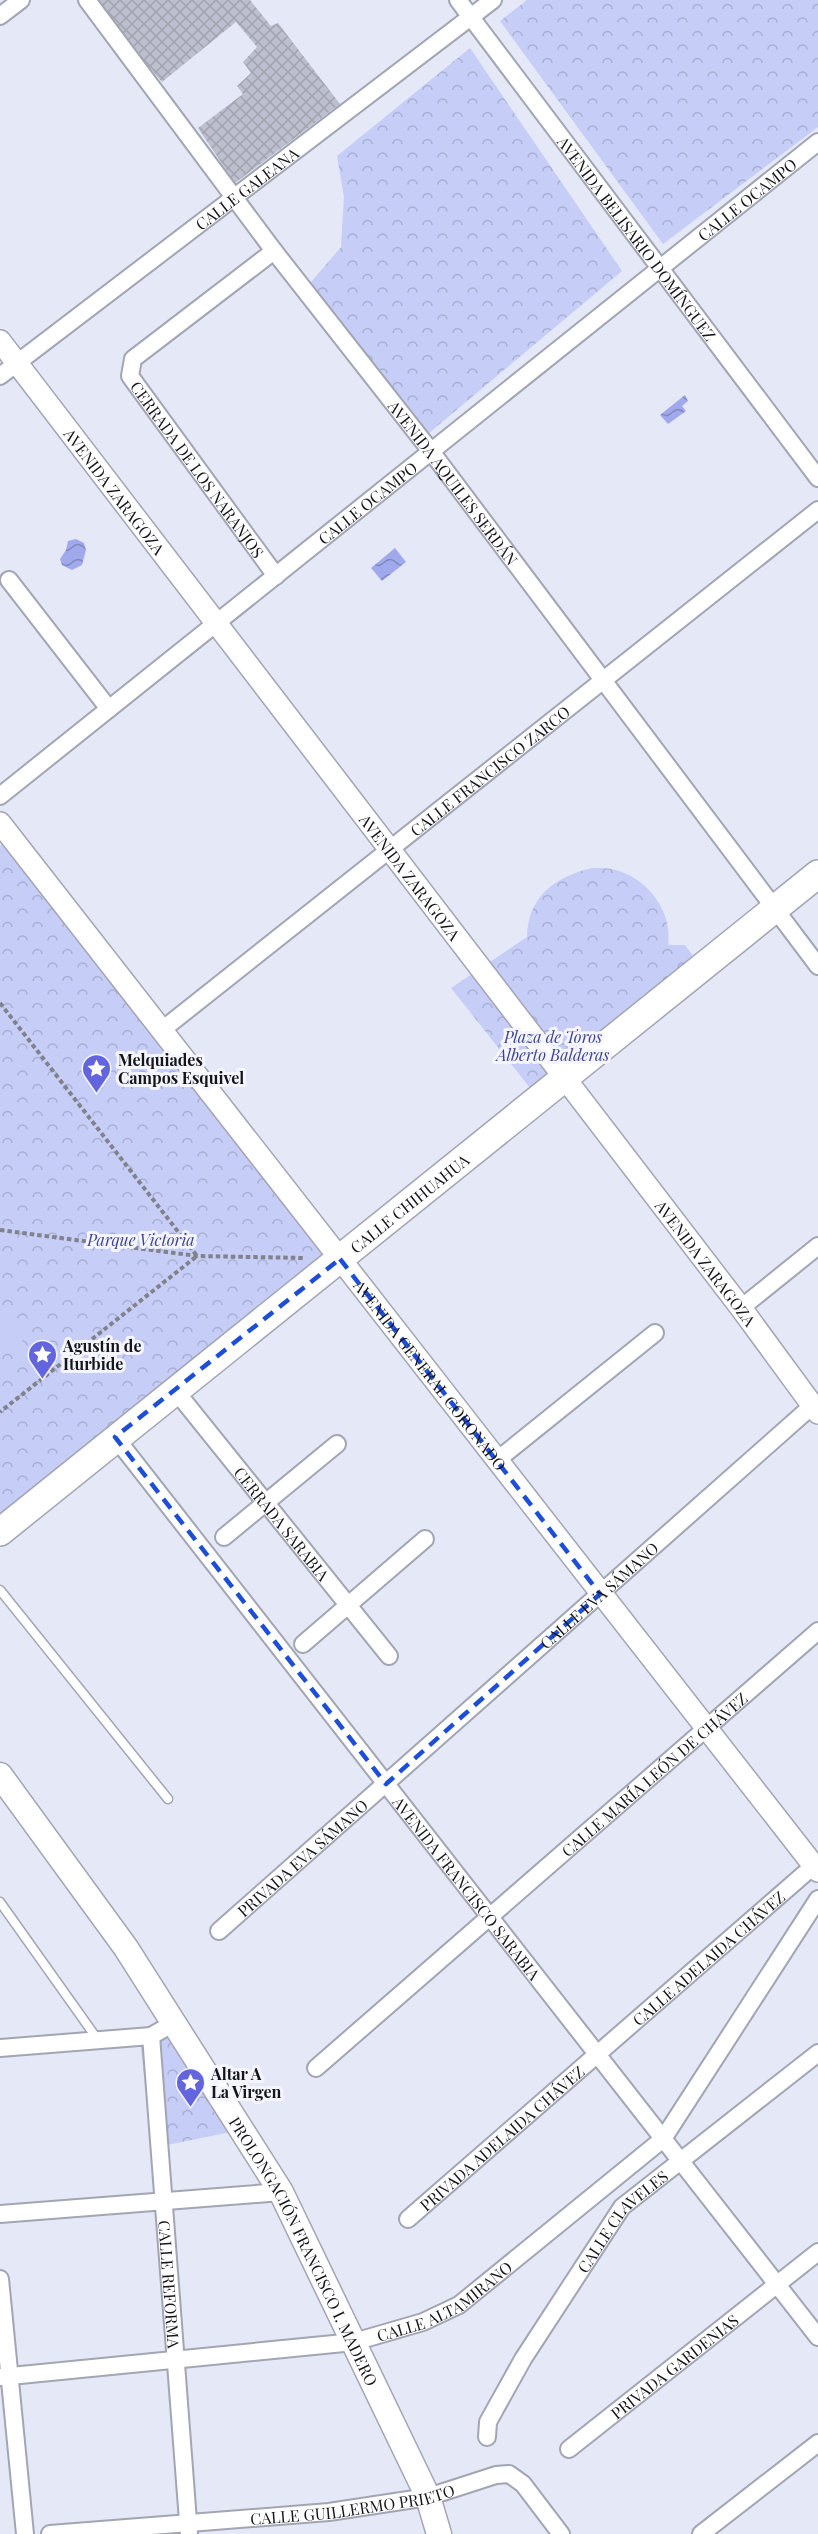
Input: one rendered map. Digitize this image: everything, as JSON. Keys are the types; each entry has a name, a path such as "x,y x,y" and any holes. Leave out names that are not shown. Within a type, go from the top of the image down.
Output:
{"main road":[{"name":"CALLE CHIHUAHUA","path":"0,1532 562,1077 818,874"},
{"name":"PROLONGACIÓN FRANCISCO I. MADERO","path":"0,1775 126,1948 281,2192 428,2497 439,2534"}],"street":[{"path":"0,16 21,0"},
{"name":"AVENIDA AQUILES SERDÁN","path":"87,0 274,251 430,450 818,966"},
{"name":"AVENIDA BELISARIO DOMÍNGUEZ","path":"458,0 818,478"},
{"name":"CALLE GALEANA","path":"0,376 493,0"},
{"name":"CALLE OCAMPO","path":"0,796 818,142"},
{"name":"CERRADA DE LOS NARANJOS","path":"274,251 133,359 130,376 276,576"},
{"name":"AVENIDA ZARAGOZA","path":"0,341 741,1308 815,1410"},
{"name":"CALLE FRANCISCO ZARCO","path":"162,1030 818,510"},
{"path":"9,579 109,709"},
{"name":"AVENIDA GENERAL CORONADO","path":"3,836 62,901 600,1594 817,1866"},
{"path":"741,1308 818,1246"},
{"path":"496,1461 655,1333"},
{"name":"CERRADA SARABIA","path":"175,1390 388,1656"},
{"name":"CALLE EVA SÁMANO","path":"386,1784 600,1594 815,1410"},
{"name":"AVENIDA FRANCISCO SARABIA","path":"115,1437 818,2337"},
{"path":"224,1537 338,1444"},
{"path":"303,1644 425,1539"},
{"name":"CALLE MARÍA LEÓN DE CHÁVEZ","path":"316,2068 818,1631"},
{"name":"PRIVADA EVA SÁMANO","path":"219,1931 386,1784"},
{"name":"CALLE ADELAIDA CHÁVEZ","path":"597,2054 817,1866"},
{"path":"663,2139 818,1899"},
{"path":"0,2048 151,2036 174,2023"},
{"name":"CALLE REFORMA","path":"151,2036 189,2528"},
{"name":"CALLE CLAVELES","path":"487,2437 488,2422 523,2359 622,2207 818,2053"},
{"name":"PRIVADA ADELAIDA CHÁVEZ","path":"408,2219 597,2054"},
{"name":"CALLE ALTAMIRANO","path":"5,2376 354,2342 423,2322 459,2305 663,2139"},
{"path":"0,2214 164,2203 281,2192"},
{"name":"PRIVADA GARDENIAS","path":"569,2449 818,2252"},
{"path":"0,2279 5,2376 25,2534"},
{"path":"701,2534 818,2443"},
{"name":"CALLE GUILLERMO PRIETO","path":"50,2534 189,2528 329,2512 428,2497 496,2475 510,2474 523,2484 561,2534"}],"lane":[{"path":"0,1590 168,1799"},
{"path":"0,1902 99,2041"}],"path":[{"path":"0,1003 197,1256"},
{"path":"0,1230 197,1256 340,1259"},
{"path":"0,1412 197,1256"}],"highlighted area":[{"path":"340,1259 600,1594 386,1784 115,1437"}],"green space":[{"path":"527,0 818,0 818,127 663,244 500,21"},
{"path":"470,48 622,271 422,439 306,288 341,247 344,197 337,156"},
{"name":"Parque Victoria","path":"8,840 339,1263 0,1533 0,846"},
{"name":"Plaza de Toros Alberto Balderas","path":"592,868 607,868 628,874 648,889 662,909 669,933 668,945 685,945 708,976 546,1108 451,988 527,937 532,910 546,890 566,877"},
{"path":"0,1313 28,1348 17,1357 0,1336"},
{"path":"177,2021 246,2129 152,2148 140,2040"}],"water":[{"path":"685,395 688,401 682,406 686,411 668,424 660,415"},
{"path":"76,539 84,543 86,550 82,565 72,570 62,565 60,559 66,550 68,541"},
{"path":"395,548 406,562 382,581 371,568"}],"building":[{"path":"91,0 250,0 271,26 278,23 340,104 235,183 198,128 243,94 237,86 251,73 243,62 257,47 236,22 162,82"}],"place":[{"name":"Melquiades Campos Esquivel","path":"97,1094"},
{"name":"Agustín de Iturbide","path":"42,1380"},
{"name":"Altar A La Virgen","path":"190,2108"}]}
